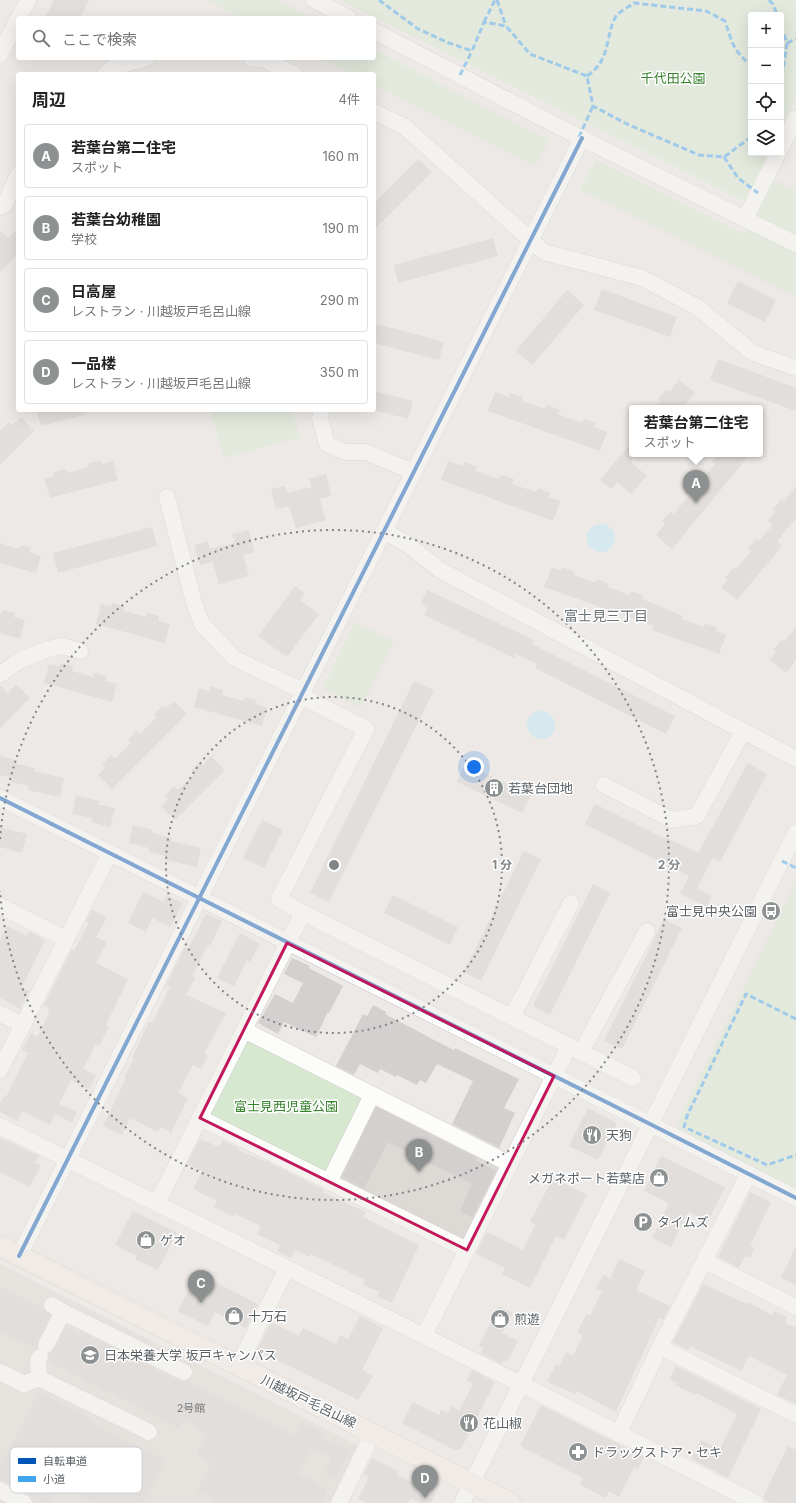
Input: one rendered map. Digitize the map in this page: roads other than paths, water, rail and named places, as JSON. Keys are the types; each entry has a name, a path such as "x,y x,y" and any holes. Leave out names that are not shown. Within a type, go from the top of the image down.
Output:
{"main road":[{"name":"川越坂戸毛呂山線","path":"0,1246 511,1503"}],"street":[{"path":"20,16 28,0"},
{"path":"314,0 345,16"},
{"path":"0,55 16,23"},
{"path":"376,32 582,138 796,244"},
{"path":"108,72 113,67 139,60"},
{"path":"266,60 290,72"},
{"path":"376,113 405,127 544,252 642,278 697,307 753,353 796,368"},
{"path":"784,141 796,118"},
{"path":"19,1256 582,138"},
{"path":"745,219 776,156"},
{"path":"0,207 5,204 16,179"},
{"path":"322,412 320,418 327,444 345,452 366,452 413,472"},
{"path":"167,497 194,603 202,624 234,658 366,729 279,899 303,913 633,1078"},
{"path":"384,531 407,544 440,570 796,759"},
{"path":"0,675 17,662 48,649 62,646 80,651"},
{"path":"604,785 672,820 697,816 744,731"},
{"path":"0,798 796,1198"},
{"path":"462,1503 796,832"},
{"path":"0,1070 110,853"},
{"path":"512,1017 571,903"},
{"path":"0,906 66,939"},
{"path":"157,1203 303,913"},
{"path":"424,1336 554,1076 575,1049 647,931"},
{"path":"0,1014 23,1025"},
{"path":"244,1030 510,1164"},
{"path":"329,1182 372,1095"},
{"path":"200,1118 467,1250"},
{"path":"0,1126 521,1384 756,1503"},
{"path":"618,1434 660,1347 748,1175"},
{"path":"704,1261 796,1306"},
{"path":"238,1366 287,1268"},
{"path":"39,1378 38,1361 58,1308 184,1372"},
{"path":"660,1347 796,1416"},
{"path":"0,1372 24,1384 39,1378 149,1432"},
{"path":"338,1503 373,1433"},
{"path":"0,1490 24,1503"}],"water":[{"path":"601,524 611,528 615,538 611,548 601,552 591,548 587,538 591,528"},
{"path":"541,711 551,715 555,725 551,735 541,739 531,735 527,725 531,715"}],"place":[{"name":"若葉台第二住宅","path":"696,503"},
{"name":"若葉台団地","path":"494,788"},
{"name":"富士見中央公園","path":"771,911"},
{"name":"天狗","path":"592,1135"},
{"name":"若葉台幼稚園","path":"419,1172"},
{"name":"メガネポート若葉店","path":"659,1178"},
{"name":"タイムズ","path":"643,1222"},
{"name":"ゲオ","path":"146,1240"},
{"name":"日高屋","path":"201,1303"},
{"name":"十万石","path":"234,1316"},
{"name":"煎遊","path":"500,1319"},
{"name":"日本栄養大学 坂戸キャンパス","path":"90,1355"},
{"name":"花山椒","path":"469,1423"},
{"name":"ドラッグストア・セキ","path":"578,1452"},
{"name":"一品楼","path":"425,1498"}],"district":[{"name":"富士見三丁目","path":"606,616"}],"park label":[{"name":"千代田公園","path":"673,78"},
{"name":"富士見西児童公園","path":"286,1106"}]}
